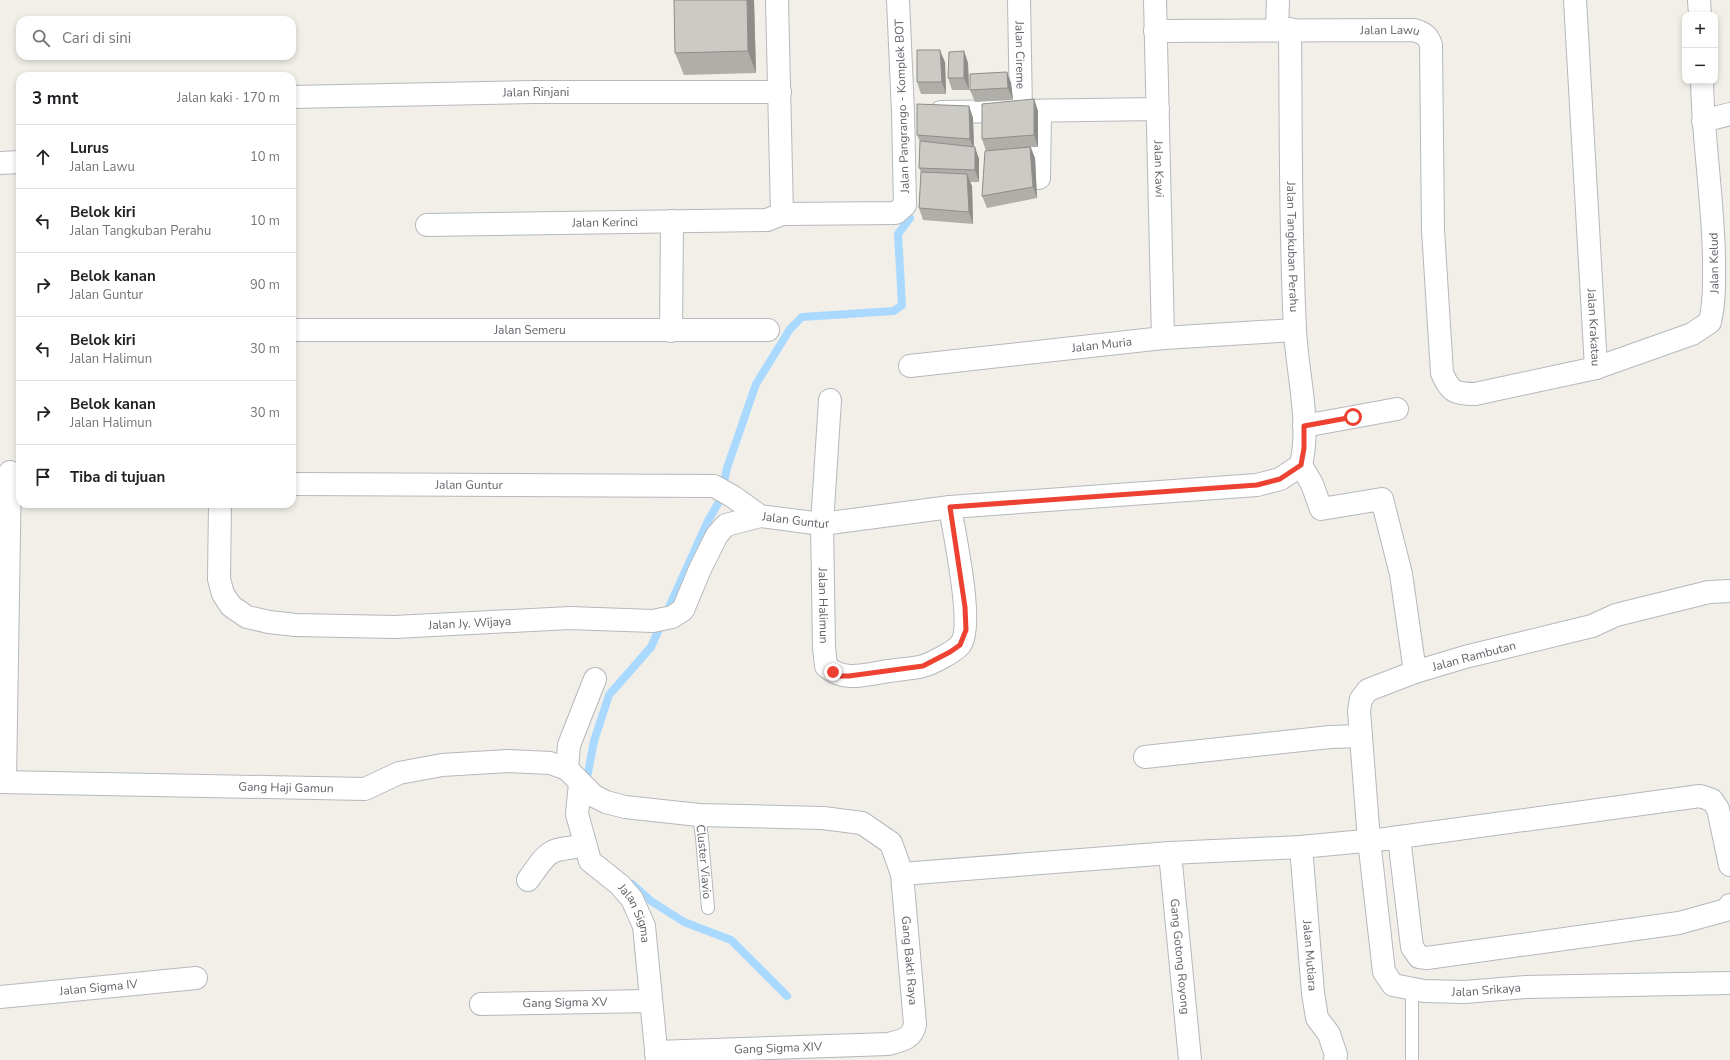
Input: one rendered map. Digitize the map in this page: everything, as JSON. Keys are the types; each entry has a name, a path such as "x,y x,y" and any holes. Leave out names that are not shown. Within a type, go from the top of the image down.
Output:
{"street":[{"path":"777,0 782,214"},
{"name":"Jalan Pangrango - Komplek BOT","path":"782,214 896,213 905,205 898,0"},
{"name":"Jalan Cireme","path":"1019,0 1030,111 1039,178"},
{"name":"Jalan Kawi","path":"1154,0 1163,338"},
{"name":"Jalan Tangkuban Perahu","path":"1278,0 1283,29 1295,330 1304,426 1304,448 1301,465"},
{"name":"Jalan Krakatau","path":"1433,230 1442,373 1448,387 1459,394 1475,394 1596,368 1575,0"},
{"path":"1700,0 1700,12"},
{"name":"Jalan Lawu","path":"1155,31 1283,29 1414,30 1425,34 1429,38 1431,45 1433,230"},
{"name":"Jalan Kelud","path":"1596,368 1692,334 1710,322 1714,304 1713,231 1703,122 1702,84"},
{"name":"Jalan Rinjani","path":"296,101 533,92 780,92"},
{"path":"903,112 1158,109"},
{"path":"1703,122 1730,114"},
{"path":"0,163 16,162"},
{"name":"Jalan Kerinci","path":"427,225 767,220 782,214"},
{"path":"672,221 672,331"},
{"name":"Jalan Semeru","path":"296,330 768,330"},
{"name":"Jalan Muria","path":"910,366 1163,338 1295,330"},
{"path":"822,524 830,400"},
{"path":"1304,426 1397,409"},
{"path":"1301,465 1312,484 1321,509 1382,499 1401,574 1416,672"},
{"name":"Jalan Guntur","path":"296,484 723,491 760,516 822,524 950,507 1257,485 1280,479 1301,465"},
{"path":"3,782 10,472"},
{"name":"Jalan Halimun","path":"822,524 826,666 840,676 849,676 923,666 960,645 966,630 965,607 950,507"},
{"name":"Jalan Jy. Wijaya","path":"220,508 219,579 224,594 231,606 247,617 269,622 296,625 395,627 570,618 662,619 683,610 703,562 717,535 726,525 760,516"},
{"name":"Jalan Rambutan","path":"1369,840 1359,711 1363,695 1368,690 1416,672 1465,657 1592,626 1624,613 1708,592 1730,591"},
{"name":"Jalan Sigma","path":"595,679 569,745 574,776 577,814 590,861 620,885 632,899 644,926 656,1056"},
{"path":"1145,757 1330,737 1361,736"},
{"name":"Gang Haji Gamun","path":"3,782 365,789 399,773 442,766 508,761 550,763 574,776"},
{"name":"Gang Bakti Raya","path":"574,776 594,796 606,802 625,807 699,815 823,818 862,823 891,842 902,874 915,1024 914,1031 910,1036 901,1040"},
{"path":"902,874 1170,854 1301,847 1399,837 1700,796 1712,800 1718,809 1730,865"},
{"path":"1399,837 1412,947 1419,957 1427,958 1679,923 1726,910 1730,905"},
{"name":"Jalan Srikaya","path":"1369,840 1384,972 1393,985 1433,992 1465,992 1526,987 1730,983"},
{"path":"528,880 545,856 555,849 585,846"},
{"name":"Jalan Mutiara","path":"1301,847 1313,993 1317,1018 1329,1034 1336,1055 1335,1060"},
{"name":"Gang Gotong Royong","path":"1170,854 1190,1060"},
{"name":"Jalan Sigma IV","path":"0,997 196,978"},
{"name":"Gang Sigma XV","path":"481,1004 650,1001"},
{"name":"Gang Sigma XIV","path":"656,1056 888,1044 901,1040"}],"lane":[{"name":"Cluster Viavio","path":"699,815 708,908"},
{"path":"1412,989 1412,1060"}],"building":[{"path":"674,0 747,0 748,51 675,53"},
{"path":"917,50 940,50 942,82 917,82"},
{"path":"964,51 964,78 948,78 949,52"},
{"path":"1007,72 1008,88 970,90 970,74"},
{"path":"1034,99 1034,135 982,139 982,104"},
{"path":"917,104 969,106 970,139 917,135"},
{"path":"920,141 975,147 975,170 919,168"},
{"path":"1030,147 1033,187 982,196 985,151"},
{"path":"921,172 967,174 969,212 919,208"}],"waterway":[{"path":"587,778 594,741 609,695 651,647 708,521 720,500 727,468 756,384 790,329 802,317 894,311 902,305 898,234 910,218"},
{"path":"632,884 651,901 684,922 731,940 787,996"}],"route":[{"path":"833,672 840,676 849,676 923,666 960,645 966,630 965,607 950,507 1257,485 1280,479 1301,465 1304,448 1304,426 1353,417"}]}
